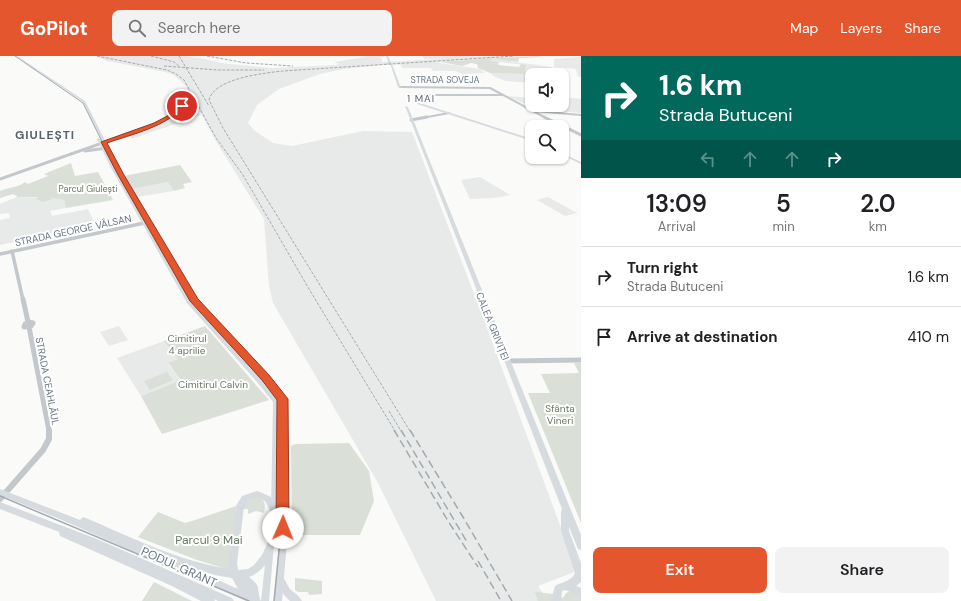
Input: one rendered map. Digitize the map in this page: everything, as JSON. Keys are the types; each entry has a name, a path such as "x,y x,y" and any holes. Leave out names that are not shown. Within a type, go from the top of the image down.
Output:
{"main road":[{"path":"15,56 81,103 190,303 276,402 274,510 265,601"},
{"path":"386,56 400,87"},
{"path":"418,103 525,139"},
{"name":"CALEA GRIVIȚEI","path":"406,107 508,361 564,507 581,546"},
{"path":"426,107 448,113"},
{"path":"569,157 581,162"},
{"path":"146,223 195,301 265,378 282,399 284,476 278,601"},
{"path":"256,601 238,582 233,571 240,506 245,498 257,494 268,499 274,510"},
{"path":"2,495 65,517 76,518 223,574 241,575 250,573 259,567 271,545"},
{"path":"0,506 58,528 69,537 175,583 210,601"},
{"path":"556,601 558,589 576,582 580,573 565,531 564,507"},
{"name":"PODUL GRANT","path":"65,517 256,601"},
{"name":"PODUL GRANT","path":"58,528 94,542 229,601"},
{"path":"241,575 253,587 256,601"},
{"path":"280,580 287,592 297,601"},
{"path":"565,585 581,592"}],"street":[{"name":"STRADA SOVEJA","path":"400,87 489,88 503,95"},
{"path":"0,180 156,124 173,115 188,100 188,94"},
{"path":"418,95 503,95 523,107"},
{"path":"537,112 581,115"},
{"path":"537,112 581,135"},
{"path":"411,120 448,113"},
{"path":"79,152 105,148"},
{"name":"STRADA GEORGE VÂLSAN","path":"0,254 146,223"},
{"name":"STRADA CEAHLĂUL","path":"2,495 43,450 49,439 49,430 12,252"},
{"path":"508,361 581,360"}],"shaded area":[{"path":"96,56 182,56 201,58 221,63 271,68 336,65 339,64 334,62 370,56 384,56 379,58 382,59 382,62 441,59 424,59 423,56 536,56 433,62 480,69 485,73 463,74 455,71 433,71 431,68 402,68 401,65 392,64 344,69 320,74 279,89 257,105 248,123 255,131 273,143 292,146 363,131 412,132 481,312 577,571 538,586 548,601 436,601 378,483 273,303 269,286 264,219 216,141 185,85 174,75 165,72 107,61"},
{"path":"581,57 581,77 578,77 576,69 554,67 554,59"},
{"path":"493,59 552,68 526,68 526,65 490,61"},
{"path":"490,73 525,74 525,82 506,81 495,77"},
{"path":"507,96 525,97 525,104"},
{"path":"569,98 581,99 581,113 569,112"},
{"path":"188,101 192,101 200,115 132,139 130,134 157,125 177,113"},
{"path":"480,177 510,195 494,198 470,199 461,180"},
{"path":"168,182 174,191 137,197 132,189"},
{"path":"17,197 64,200 66,208 50,211 52,216 88,209 96,226 0,245 0,220 10,218 9,213 0,214 0,204"},
{"path":"548,197 577,213 565,216 537,200"},
{"path":"119,326 128,340 109,346 100,332"},
{"path":"164,341 178,359 168,364 181,380 141,396 117,358"}],"green space":[{"path":"536,56 542,57 519,58 518,62 493,59 490,61 499,62 498,65 519,67 521,64 526,65 525,74 490,73 478,68 477,64 471,63 462,66 441,62 419,63"},
{"name":"Parcul Giulești","path":"71,163 75,176 98,172 113,200 66,208 64,200 51,198 52,199 43,202 36,199 38,197 18,197 13,194 0,198 0,191 25,182 28,184 48,176 44,174"},
{"path":"180,165 192,182 183,184 185,188 174,191 168,182 132,189 124,176"},
{"name":"Cimitirul Calvin","path":"205,326 269,400 162,434 141,396 181,380 168,363 178,359 164,341"},
{"name":"Sfânta Vineri","path":"574,363 581,363 581,523 528,393 550,393 541,374 579,373"},
{"path":"167,372 173,380 150,390 144,381"},
{"path":"349,443 369,471 374,501 360,535 295,534 292,530 291,446 295,444"},
{"path":"255,496 263,500 265,507 264,513 256,511 248,514 248,509 241,509 243,503"},
{"name":"Parcul 9 Mai","path":"236,506 230,570 197,560 138,537 158,512 185,523"},
{"path":"295,578 322,581 322,594 309,595 308,592 298,592 295,590"},
{"path":"154,582 192,601 142,601"},
{"path":"570,591 581,595 581,601 538,601 535,592 553,594 563,598 566,593"}],"tram line":[{"path":"15,56 83,103 115,168 192,301 280,401 281,431"},
{"path":"274,601 280,541 281,431"},
{"path":"0,496 249,601"}],"railway":[{"path":"97,56 167,70 184,80 216,138 243,175 309,289 395,431"},
{"path":"151,56 174,62 180,67"},
{"path":"179,56 186,68"},
{"path":"207,56 246,63 293,66"},
{"path":"410,431 223,128 209,100 220,86 241,78 265,73 514,56"},
{"path":"164,66 186,68"},
{"path":"186,68 218,70 264,70"},
{"path":"186,68 209,106"},
{"path":"389,411 401,431"},
{"path":"394,430 448,521 478,567"},
{"path":"401,430 467,542"},
{"path":"410,430 512,601"},
{"path":"478,561 501,601"}],"district":[{"name":"1 MAI","path":"421,98"},
{"name":"GIULEȘTI","path":"45,135"}],"route":[{"path":"182,106 173,115 156,124 104,142 114,163 195,301 265,378 282,399 284,404 283,528"}],"park label":[{"name":"Cimitirul 4 aprilie","path":"187,344"}]}
